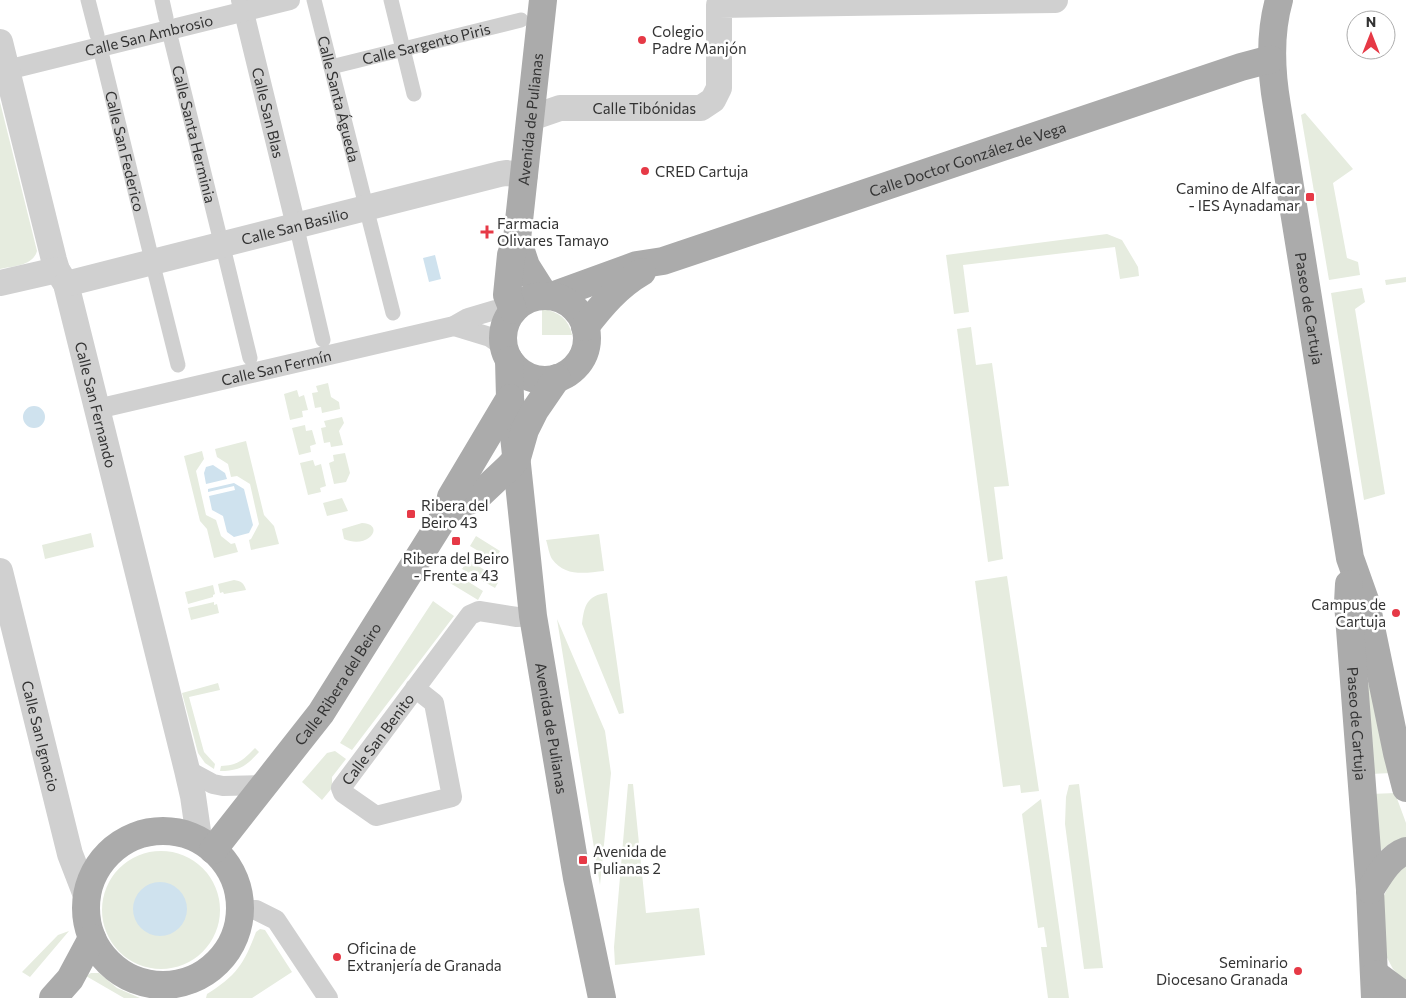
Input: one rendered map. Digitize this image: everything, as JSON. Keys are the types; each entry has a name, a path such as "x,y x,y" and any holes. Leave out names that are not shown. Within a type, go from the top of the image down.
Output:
{"main road":[{"name":"Avenida de Pulianas","path":"512,312 508,294 511,255 517,239 543,0"},
{"name":"Paseo de Cartuja","path":"1273,1 1271,59 1275,95 1350,558 1366,603 1406,788"},
{"name":"Calle Doctor González de Vega","path":"548,296 637,265 663,261 1241,67 1271,59"},
{"name":"Avenida de Pulianas","path":"517,239 526,266 548,296"},
{"name":"Calle Doctor González de Vega","path":"585,327 605,301 626,281 663,261"},
{"path":"548,296 568,303 578,312 585,327 585,351 579,362 571,370 558,378 536,379 522,374 515,368 506,353 503,334 505,323 512,312 524,302 534,297 548,296"},
{"name":"Avenida de Pulianas","path":"506,353 533,616 577,878 602,998"},
{"name":"Avenida de Pulianas","path":"517,458 525,430 534,410 558,378"},
{"name":"Calle Ribera del Beiro","path":"206,844 263,785 320,713 449,509 451,497 510,398"},
{"path":"449,509 476,498 517,458"},
{"path":"476,498 500,500 513,505 523,512"},
{"name":"Paseo de Cartuja","path":"1350,558 1348,603 1370,890 1375,986 1406,997"},
{"path":"160,832 206,844 223,858 231,871 238,889 240,910 235,938 222,959 202,975 165,991 123,974 107,962 92,938 86,916 87,898 94,875 105,858 119,846 138,836 160,832"},
{"path":"1370,890 1389,863 1400,853 1406,851"},
{"path":"53,998 70,979 92,938"}],"street":[{"path":"88,0 97,36"},
{"path":"162,0 166,18"},
{"name":"Calle San Ambrosio","path":"7,70 242,6 290,0"},
{"name":"Calle Santa Águeda","path":"314,0 364,198"},
{"path":"391,0 414,94"},
{"name":"Calle Tibónidas","path":"531,118 560,108 702,108 713,100 719,88 719,3 1056,0"},
{"name":"Calle San Blas","path":"242,6 323,340"},
{"name":"Calle Sargento Piris","path":"331,67 521,20"},
{"name":"Calle Santa Herminia","path":"170,35 220,234"},
{"name":"Calle San Fernando","path":"0,42 97,409 206,844"},
{"name":"Calle San Federico","path":"101,52 150,252"},
{"path":"534,89 560,108"},
{"name":"Calle San Basilio","path":"0,283 62,277 297,229 500,174 524,175"},
{"path":"368,215 393,313"},
{"path":"224,251 250,358"},
{"path":"154,269 178,365"},
{"name":"Calle San Fermín","path":"97,409 454,326 468,318 494,310 512,312"},
{"path":"454,326 490,337 506,353"},
{"name":"Calle San Ignacio","path":"0,571 70,854 87,898"},
{"name":"Calle San Benito","path":"416,688 434,703 452,797 376,816 344,793 342,788 470,614 479,611 517,617 533,616"},
{"path":"187,770 213,784 223,786 263,785"},
{"path":"240,910 256,910 276,920 328,998"}],"shaded area":[{"path":"0,102 37,251 35,256 27,262 0,269"},
{"path":"1305,113 1353,169 1333,183 1347,258 1358,262 1360,275 1329,280 1301,115"},
{"path":"1107,234 1122,240 1138,267 1139,276 1120,279 1115,247 963,265 969,312 954,314 946,255"},
{"path":"1406,277 1406,282 1386,285 1385,280"},
{"path":"1362,288 1365,302 1355,309 1385,494 1364,500 1331,293"},
{"path":"542,309 562,317 571,329 572,335 542,335"},
{"path":"971,327 976,365 992,363 1009,486 994,487 1003,559 988,562 957,329"},
{"path":"328,383 331,397 339,402 340,409 322,413 321,407 315,408 312,393 318,392 316,386"},
{"path":"297,390 299,397 304,395 308,410 302,411 303,417 290,420 284,394"},
{"path":"342,417 344,423 339,431 343,445 331,447 330,442 324,443 321,428 326,427 324,421"},
{"path":"305,425 306,431 312,430 316,444 310,446 311,452 299,455 292,428"},
{"path":"246,441 264,515 274,526 279,544 251,550 249,540 259,524 250,484 237,476 231,477 228,464 217,457 215,449"},
{"path":"202,451 204,459 196,471 206,515 216,520 221,536 231,544 235,543 238,552 214,558 207,529 200,521 184,456"},
{"path":"345,453 350,473 346,482 334,484 329,463 334,461 333,455"},
{"path":"313,460 315,466 321,464 326,486 320,488 321,492 308,495 300,463"},
{"path":"342,498 348,511 327,516 323,503"},
{"path":"362,523 373,527 371,536 361,541 353,542 344,539 342,529"},
{"path":"91,533 94,547 45,559 42,545"},
{"path":"599,534 604,571 590,573 569,571 557,565 552,559 546,540"},
{"path":"476,536 500,551 495,561 470,546"},
{"path":"468,560 500,579 495,588 462,569"},
{"path":"456,574 483,591 478,600 450,583"},
{"path":"1007,576 1039,791 1021,793 1020,785 1003,787 975,581"},
{"path":"234,580 242,583 246,590 220,593 218,584"},
{"path":"213,585 215,594 213,597 188,604 185,592"},
{"path":"607,593 624,713 619,714 582,624 584,612 591,599 600,594"},
{"path":"433,601 454,616 352,750 340,743"},
{"path":"214,602 214,605 217,604 219,613 191,620 188,608"},
{"path":"557,619 605,731 611,773 600,885"},
{"path":"218,683 220,690 189,697 204,752 215,764 214,769 205,763 198,753 182,693"},
{"path":"1373,683 1392,773 1370,774 1364,684"},
{"path":"255,748 259,752 246,764 238,769 220,771 221,766 240,761"},
{"path":"335,751 346,759 332,777 332,788 322,800 302,782 327,753"},
{"path":"628,784 633,784 646,913 699,908 705,955 615,965 614,947"},
{"path":"1079,784 1103,968 1084,969 1065,824 1066,797 1069,785"},
{"path":"1395,793 1406,823 1406,837 1393,842 1377,853 1371,794"},
{"path":"1041,799 1069,998 1048,998 1041,947 1047,947 1044,927 1038,928 1022,814"},
{"path":"161,851 183,856 194,861 210,877 215,888 220,910 215,932 210,943 194,959 183,964 161,969 139,964 128,959 112,943 107,932 102,910 107,888 112,877 128,861 139,856"},
{"path":"1406,864 1406,983 1393,969 1383,950 1381,903 1389,884"},
{"path":"260,929 265,930 292,972 252,998 206,998 207,994 225,981 238,968 256,932"},
{"path":"69,931 30,977 22,972 58,935"},
{"path":"91,973 99,973 117,988 140,998 124,998 86,976"}],"water":[{"path":"435,255 441,279 429,282 423,258"},
{"path":"34,406 42,409 45,417 42,425 34,428 26,425 23,417 26,409"},
{"path":"213,465 225,473 227,479 206,484 204,473 206,467"},
{"path":"234,483 244,489 253,525 249,533 234,537 227,532 223,516 212,510 209,496 235,490 234,486 208,492 208,489"},
{"path":"155,882 165,882 175,886 183,894 187,909 183,924 175,932 165,936 155,936 145,932 137,924 133,914 133,904 137,894 145,886"}],"place":[{"name":"Colegio Padre Manjón","path":"642,40"},
{"name":"CRED Cartuja","path":"645,171"},
{"name":"Camino de Alfacar - IES Aynadamar","path":"1310,197"},
{"name":"Farmacia Olivares Tamayo","path":"487,232"},
{"name":"Ribera del Beiro 43","path":"411,514"},
{"name":"Ribera del Beiro - Frente a 43","path":"456,541"},
{"name":"Campus de Cartuja","path":"1396,613"},
{"name":"Avenida de Pulianas 2","path":"583,860"},
{"name":"Oficina de Extranjería de Granada","path":"337,957"},
{"name":"Seminario Diocesano Granada","path":"1298,971"}]}
